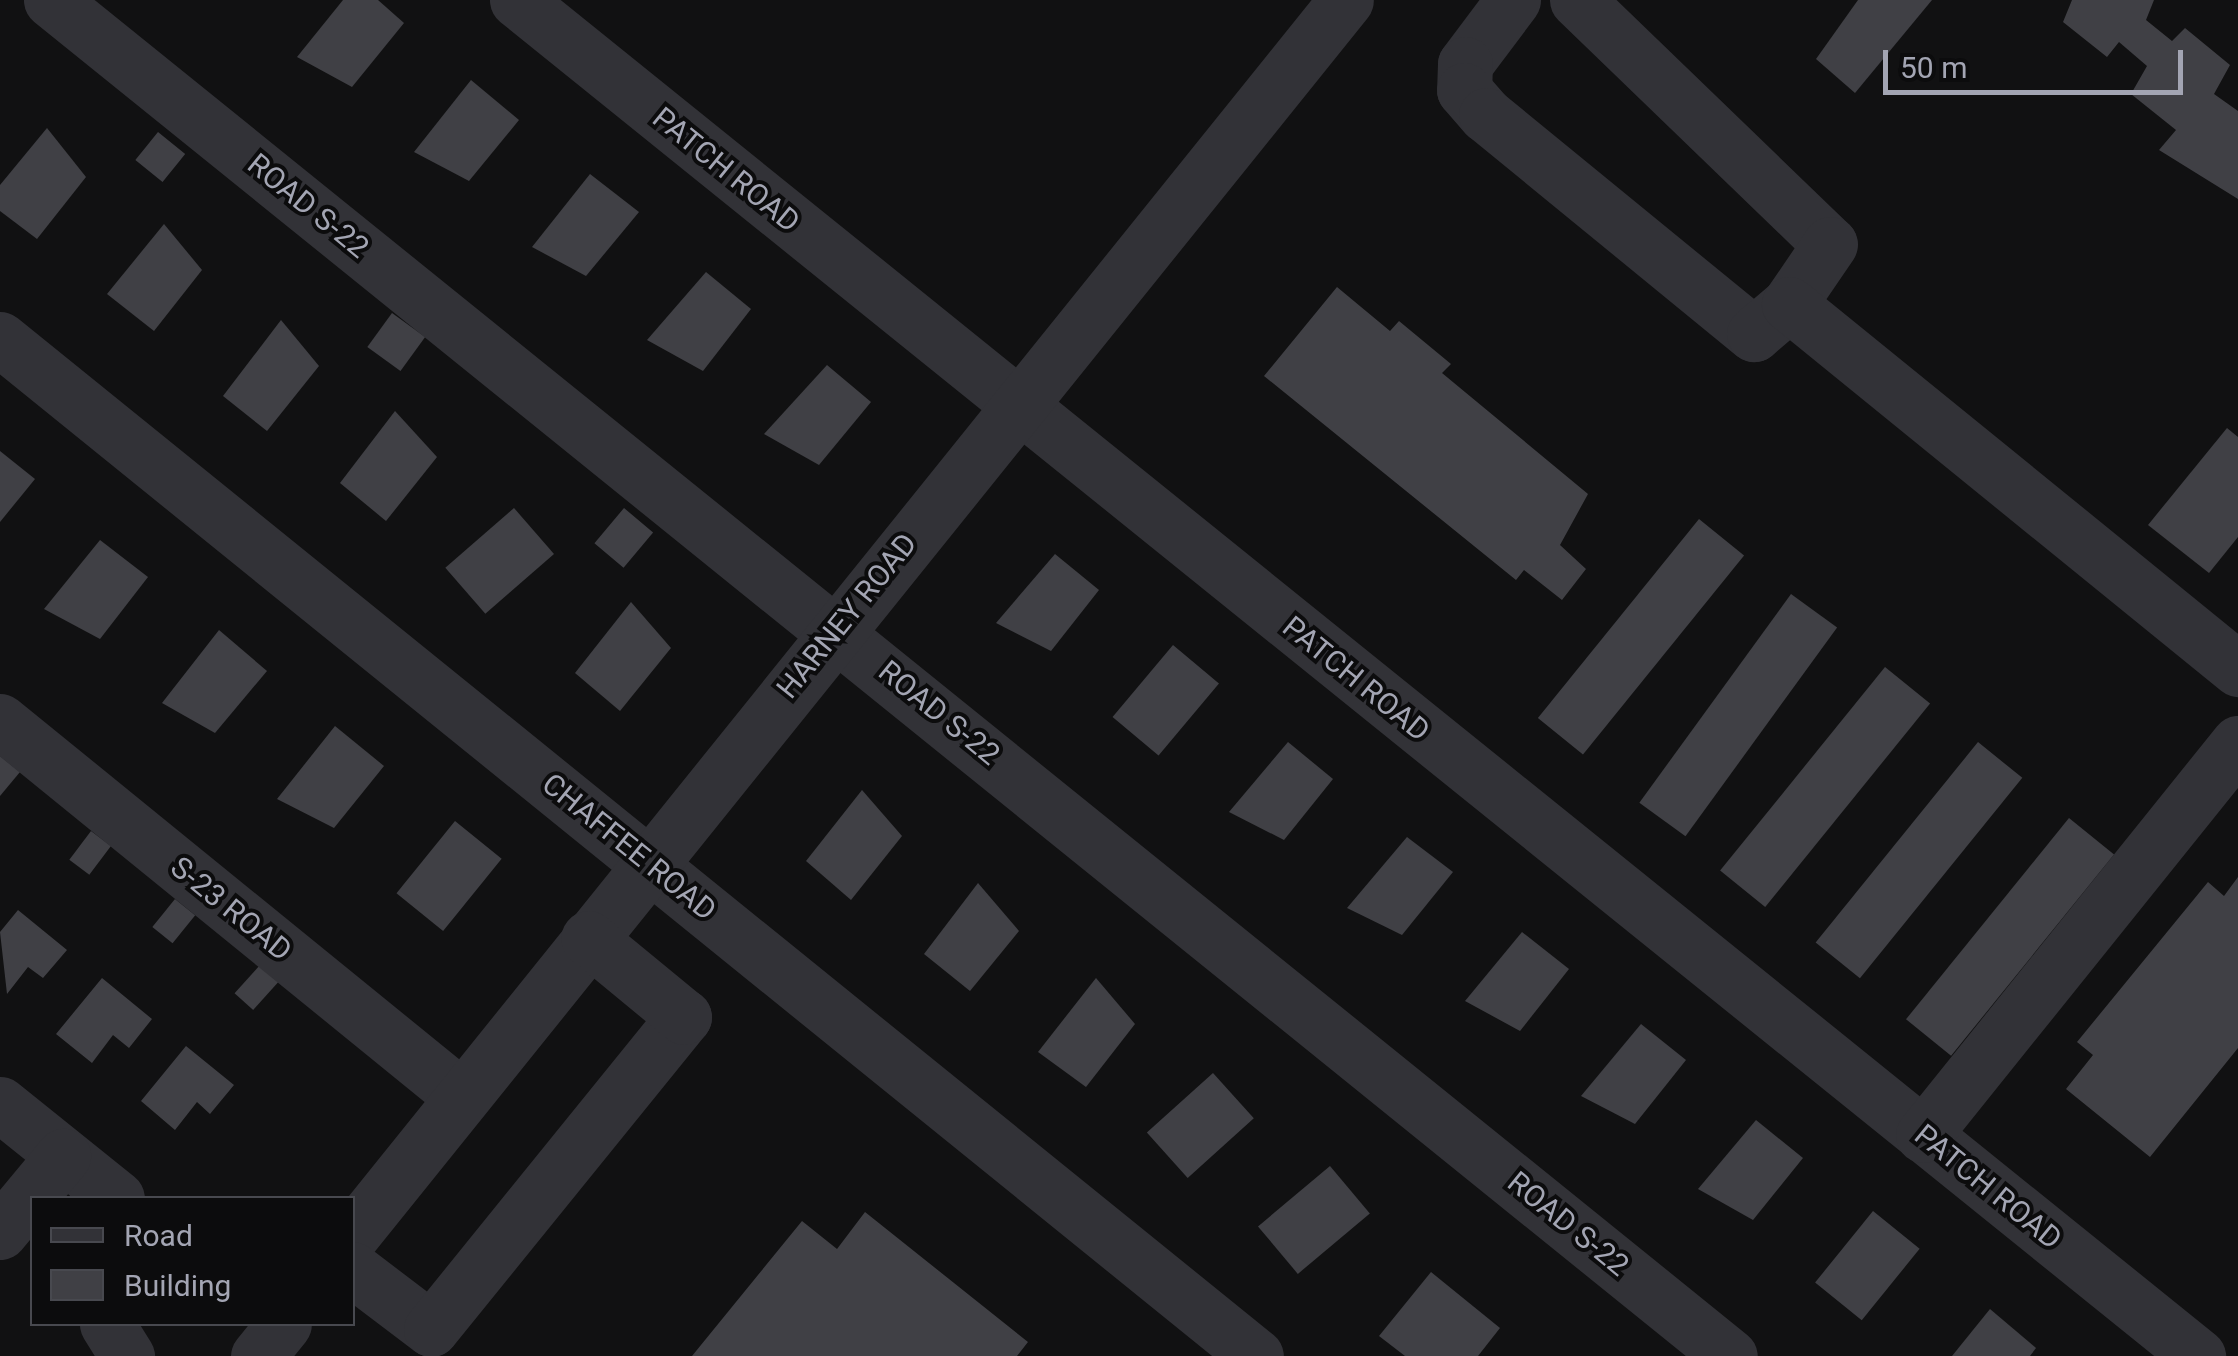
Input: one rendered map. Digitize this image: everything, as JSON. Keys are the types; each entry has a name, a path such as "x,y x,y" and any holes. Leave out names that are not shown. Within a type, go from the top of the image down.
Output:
{"street":[{"name":"ROAD S-22","path":"51,0 836,630 1730,1356"},
{"name":"PATCH ROAD","path":"517,0 1924,1135 2188,1353"},
{"name":"HARNEY ROAD","path":"355,1231 1346,0"},
{"path":"1512,0 1465,64 1464,90 1486,116 1754,334 1790,304 1830,244 1577,0"},
{"path":"1790,304 2238,668"},
{"name":"CHAFFEE ROAD","path":"0,339 1256,1356"},
{"name":"S-23 ROAD","path":"0,722 461,1096"},
{"path":"1924,1135 2238,743"},
{"path":"355,1271 431,1329 684,1017 588,938"},
{"path":"0,1104 114,1196"},
{"path":"30,1196 64,1156"},
{"path":"0,1232 30,1196"},
{"path":"108,1326 127,1356"}],"building":[{"path":"343,0 378,0 404,23 352,87 297,57"},
{"path":"1858,0 1932,0 1855,93 1816,59"},
{"path":"2072,0 2154,0 2146,20 2172,41 2185,28 2230,65 2214,94 2238,111 2238,199 2159,150 2176,130 2131,94 2147,66 2119,42 2107,57 2063,22"},
{"path":"471,80 519,120 469,181 414,152"},
{"path":"47,128 86,177 37,239 0,211 0,185"},
{"path":"158,132 185,154 163,182 135,160"},
{"path":"590,174 639,212 586,276 532,247"},
{"path":"164,224 202,270 154,331 107,294"},
{"path":"706,272 751,309 703,371 647,340"},
{"path":"1337,287 1390,331 1399,321 1451,364 1442,373 1588,494 1560,545 1586,569 1562,600 1524,570 1516,580 1264,376"},
{"path":"392,313 425,337 400,371 367,347"},
{"path":"281,320 319,366 267,431 223,396"},
{"path":"827,365 871,402 819,465 764,434"},
{"path":"395,411 437,457 386,521 340,483"},
{"path":"2227,428 2238,437 2238,537 2209,573 2148,525"},
{"path":"0,451 35,479 0,522"},
{"path":"514,508 554,554 485,614 445,568"},
{"path":"624,508 653,532 624,568 594,543"},
{"path":"1699,519 1744,556 1583,754 1538,718"},
{"path":"100,540 148,577 100,639 44,609"},
{"path":"1055,554 1099,590 1051,651 996,623"},
{"path":"1791,594 1837,628 1685,836 1639,803"},
{"path":"631,602 671,648 620,711 575,673"},
{"path":"219,630 267,671 215,733 162,703"},
{"path":"1173,645 1219,684 1159,756 1113,717"},
{"path":"1885,667 1930,704 1765,907 1720,871"},
{"path":"335,726 384,766 334,828 277,799"},
{"path":"1288,742 1333,779 1284,840 1229,812"},
{"path":"1978,742 2022,778 1860,978 1816,943"},
{"path":"0,756 20,772 0,796"},
{"path":"862,790 902,836 851,900 806,861"},
{"path":"2069,818 2114,855 1951,1056 1906,1019"},
{"path":"455,821 502,859 443,931 396,893"},
{"path":"91,831 111,846 89,875 69,860"},
{"path":"1407,837 1453,872 1402,935 1347,908"},
{"path":"2238,877 2238,1048 2150,1157 2066,1089 2093,1055 2077,1042 2208,882 2224,896"},
{"path":"978,883 1019,931 970,991 924,954"},
{"path":"175,899 195,915 173,943 152,927"},
{"path":"18,910 67,950 43,978 28,967 7,994 0,932"},
{"path":"1522,932 1569,969 1520,1031 1465,1001"},
{"path":"260,965 279,982 253,1010 235,993"},
{"path":"102,978 152,1019 129,1048 113,1035 92,1063 56,1034"},
{"path":"1096,978 1135,1024 1086,1087 1038,1052"},
{"path":"1641,1024 1686,1060 1635,1124 1581,1096"},
{"path":"186,1046 234,1085 210,1114 197,1102 175,1130 141,1101"},
{"path":"1213,1073 1254,1118 1188,1178 1147,1133"},
{"path":"1756,1120 1803,1158 1753,1220 1698,1189"},
{"path":"1330,1166 1370,1213 1298,1274 1258,1226"},
{"path":"1873,1211 1920,1249 1862,1320 1815,1282"},
{"path":"865,1212 1028,1342 1017,1356 692,1356 802,1221 837,1249"},
{"path":"1431,1272 1500,1328 1478,1356 1405,1356 1379,1336"},
{"path":"1990,1309 2036,1348 2030,1356 1952,1356"}]}
